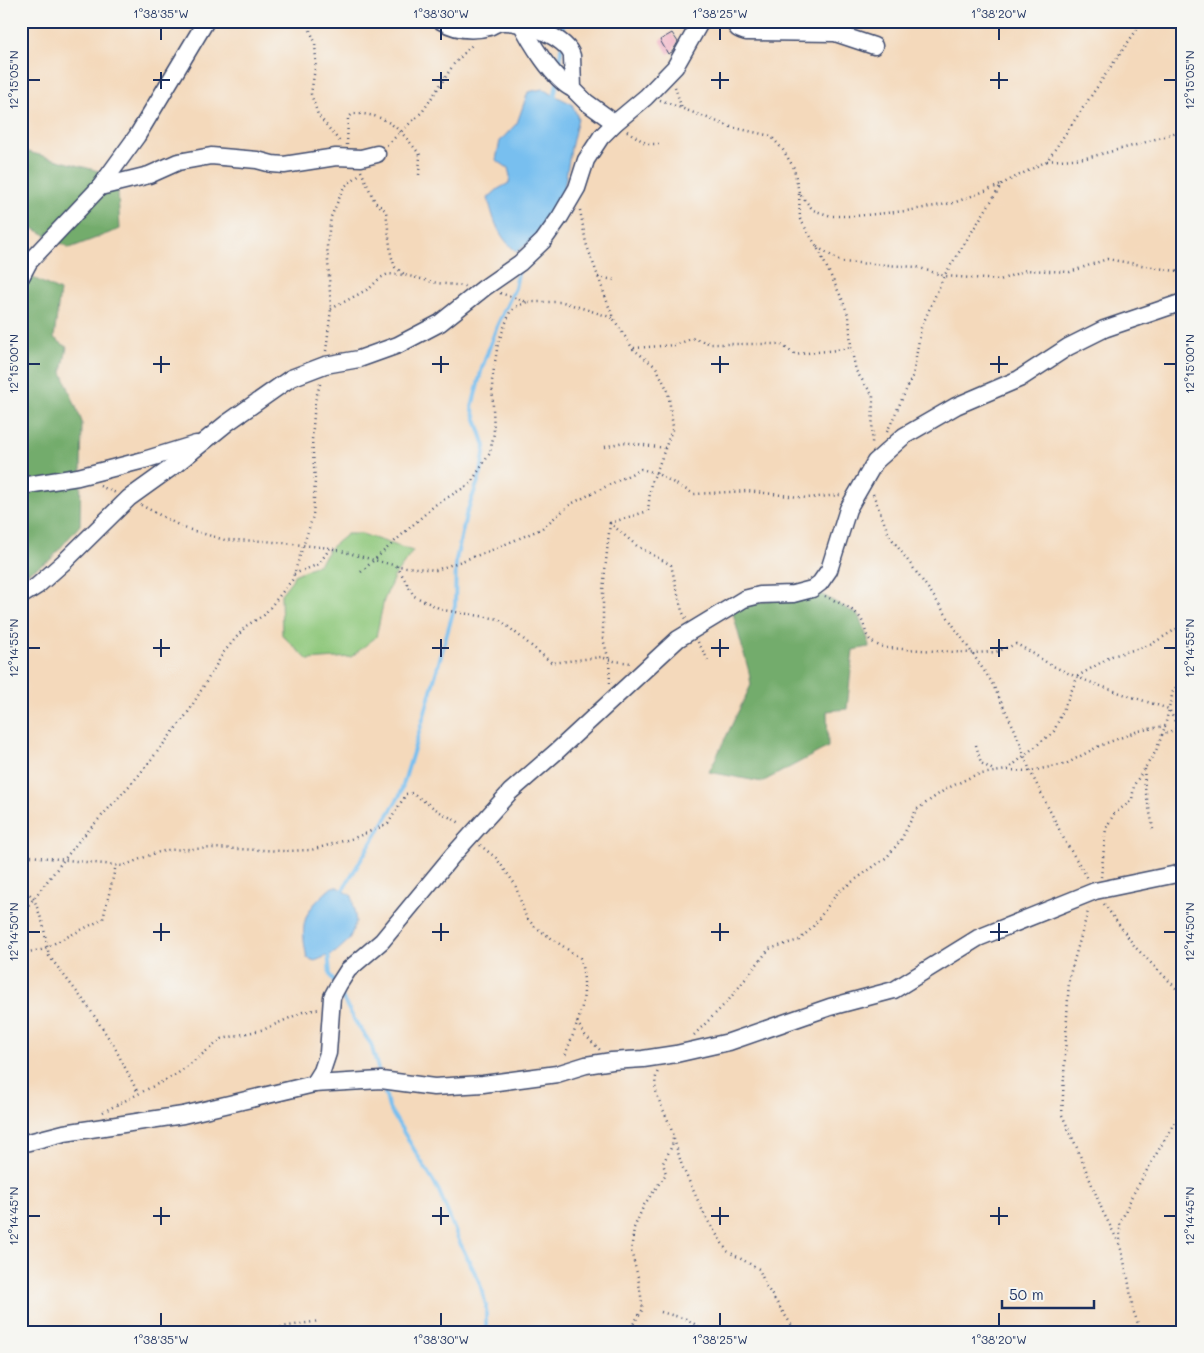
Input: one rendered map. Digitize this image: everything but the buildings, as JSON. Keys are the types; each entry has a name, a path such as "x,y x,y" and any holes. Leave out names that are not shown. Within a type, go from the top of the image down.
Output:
{"street":[{"path":"21,276 28,262 100,187 136,136 206,21"},
{"path":"441,21 457,29 466,30 490,27 500,22 521,23 550,36 568,47 572,56 573,89"},
{"path":"21,596 37,586 64,562 129,498 202,442 291,378 325,365 359,359 398,345 440,323 484,288 520,263 543,241 560,217 577,188 586,160 601,137 646,97 675,67 701,21"},
{"path":"734,21 738,29 746,32 835,33 874,46"},
{"path":"521,23 536,48 561,82 573,89 586,102 615,123"},
{"path":"100,187 149,175 178,162 210,156 257,160 284,165 336,157 361,158 377,154"},
{"path":"314,1084 322,1071 328,1053 332,998 348,970 382,941 510,792 678,639 744,599 760,595 793,594 812,589 820,583 829,570 848,509 856,494 871,469 904,436 956,406 1019,379 1068,347 1104,329 1183,302"},
{"path":"1138,318 1159,319 1183,310"},
{"path":"21,486 78,477 144,460 202,442"},
{"path":"21,1144 64,1133 183,1115 314,1084 381,1080 434,1087 483,1084 557,1074 586,1065 676,1054 729,1042 830,1007 894,990 978,938 1095,890 1177,874 1183,870"}],"path":[{"path":"1047,161 1143,21"},
{"path":"27,908 65,858 103,813 139,775 187,714 224,652 246,626 264,615 292,580 313,516 315,480 312,440 315,401 325,365 331,309 327,245 331,218 344,187 362,172 377,154 423,111 454,64 490,27"},
{"path":"675,67 676,94 682,109"},
{"path":"646,97 664,101 731,127 771,136 783,150 794,168 799,193 800,219 817,246 848,317 850,347 856,371 873,396 871,469 876,504 889,535 930,591 990,681 1016,730 1030,771 1066,843 1095,890 1136,948 1183,995"},
{"path":"346,149 348,119 352,114 363,114 390,122 401,131 420,155 419,175"},
{"path":"615,123 648,144 659,144"},
{"path":"799,193 812,210 832,216 855,216 906,211 953,203 1002,184 1047,161 1086,158 1140,144 1183,130"},
{"path":"886,436 913,374 921,328 944,276 1002,184"},
{"path":"577,188 586,243 613,318 633,348 656,367 668,391 673,427 656,474 651,482 648,511 610,523"},
{"path":"817,246 842,262 917,267 944,276 1000,280 1026,270 1070,272 1106,259 1175,271 1183,270"},
{"path":"331,309 370,288 380,278 388,274 405,275 437,283 484,288 527,302 563,302 613,318"},
{"path":"598,277 616,280"},
{"path":"361,572 435,505 470,484 490,453 494,433 492,382 498,343 510,312 515,307 527,302"},
{"path":"633,348 675,345 694,338 711,344 780,344 796,355 841,350 850,347"},
{"path":"605,447 623,442 665,448"},
{"path":"78,477 129,498 184,528 217,538 330,548 396,566 436,570 541,530 571,504 641,469 656,474 694,494 747,491 807,498 856,494"},
{"path":"610,523 637,546 671,565 682,611 708,660"},
{"path":"610,523 603,590 603,639 609,660 610,702"},
{"path":"293,575 319,564 330,548"},
{"path":"396,566 414,596 443,610 499,619 552,663 601,657 609,660 651,664"},
{"path":"812,589 858,615 868,639 877,645 886,648 996,652 1016,644 1052,665 1169,709 1178,728"},
{"path":"1007,770 1054,731 1078,676 1112,656 1150,645 1183,625"},
{"path":"1120,1245 1103,1212 1062,1115 1069,978 1083,926 1101,878 1106,828 1114,814 1132,800 1134,785 1156,751 1165,726 1173,691 1183,679"},
{"path":"796,1332 766,1286 760,1269 727,1251 706,1218 682,1166 656,1091 654,1082 657,1072 728,1000 769,949 799,940 812,928 838,892 887,857 901,840 916,810 946,788 975,775 1007,770 1030,771 1066,764 1099,746 1138,731 1165,726"},
{"path":"1162,735 1183,726"},
{"path":"976,744 981,762 996,772"},
{"path":"1145,768 1143,783 1151,809 1153,830"},
{"path":"21,854 123,866 155,852 168,850 214,848 284,851 311,850 354,838 388,824 406,794 412,793 472,834 496,858 515,884 526,917 535,927 580,958 584,973 584,1002 557,1074"},
{"path":"21,953 41,950 102,919 116,865"},
{"path":"22,886 34,899 43,924 49,956 103,1029 138,1093"},
{"path":"21,944 27,908 22,886"},
{"path":"97,1115 176,1074 222,1039 265,1029 303,1012 323,1008 327,1006 332,998"},
{"path":"578,1022 585,1035 612,1061"},
{"path":"1142,1332 1134,1310 1120,1245 1120,1224 1132,1196 1183,1108"},
{"path":"628,1332 643,1309 638,1276 631,1250 634,1228 644,1205 666,1174 663,1163 672,1145 672,1135"},
{"path":"661,1312 686,1319 708,1332"},
{"path":"162,1332 166,1330 252,1332 319,1322"}],"green space":[{"path":"21,150 117,176 120,229 70,248 21,222"},
{"path":"21,272 60,291 54,338 67,347 62,372 82,422 80,525 50,560 21,576"},
{"path":"347,534 362,534 413,551 394,577 384,600 376,637 351,657 308,660 282,635 281,594 294,575 319,564 330,548"},
{"path":"812,589 858,615 868,639 869,647 853,650 847,709 827,711 828,747 762,782 709,772 751,685 732,610"}],"water":[{"path":"542,89 572,104 578,118 563,194 541,233 517,252 501,234 492,214 488,198 498,189 509,183 508,168 496,160 500,141 517,123 528,92"},
{"path":"332,887 338,887 352,896 356,922 349,940 336,952 315,961 307,958 304,926 306,918 315,903"}],"waterway":[{"path":"562,36 563,21"},
{"path":"560,71 561,48"},
{"path":"554,98 557,83"},
{"path":"341,893 400,795 424,716 455,605 456,560 466,515 481,473 485,446 472,407 482,368 497,326 515,288 519,269"},
{"path":"328,950 330,975 334,982"},
{"path":"340,993 355,1021 371,1044 380,1076"},
{"path":"383,1085 389,1108 439,1191 460,1243 479,1281 486,1305 486,1332"}]}
